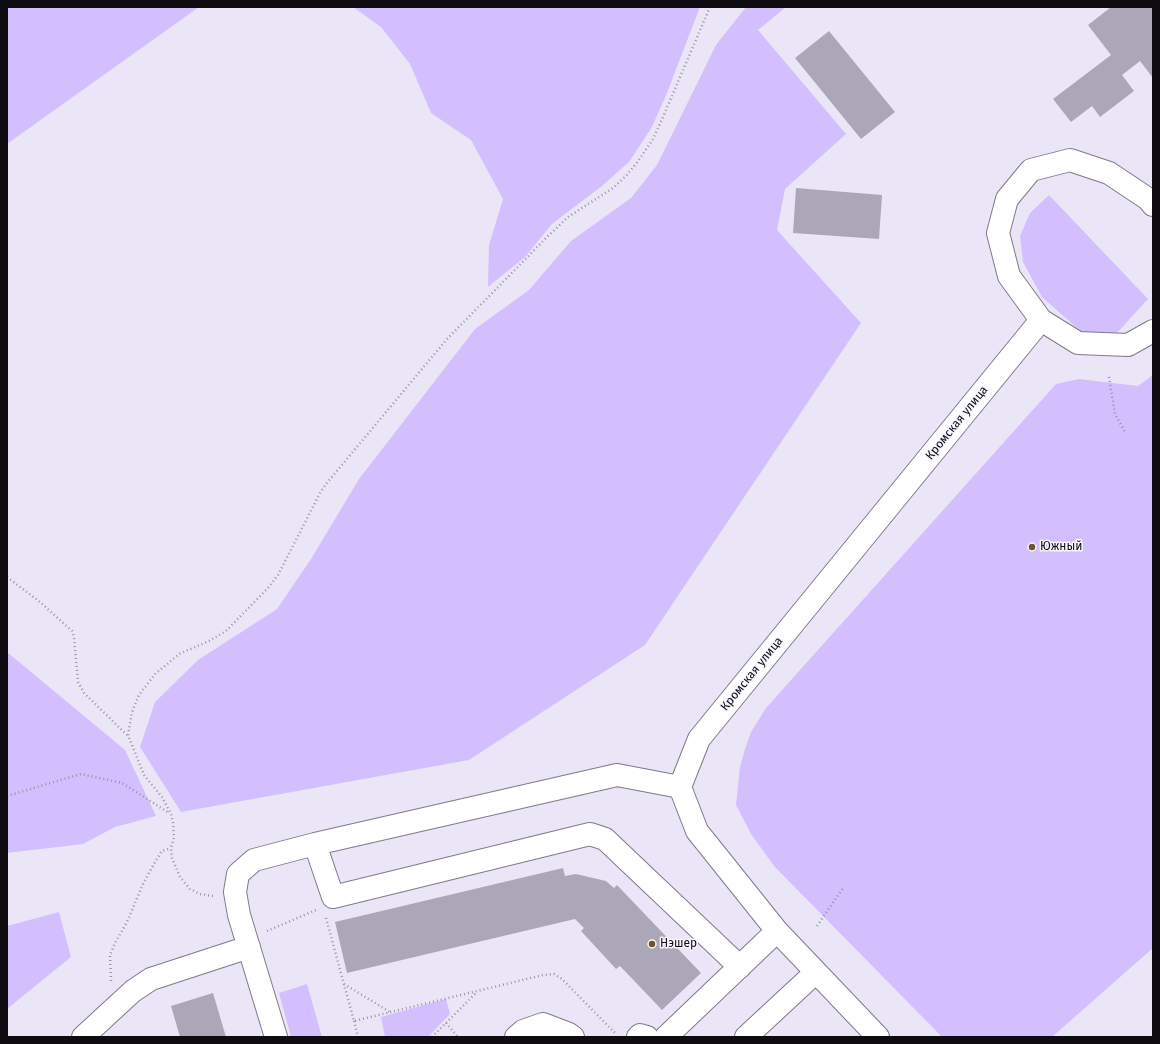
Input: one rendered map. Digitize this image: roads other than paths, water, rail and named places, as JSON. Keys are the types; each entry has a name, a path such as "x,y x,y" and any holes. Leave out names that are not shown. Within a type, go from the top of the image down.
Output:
{"street":[{"path":"1153,205 1148,199 1109,173 1070,160 1031,170 1007,198 998,233 1009,276 1041,320 1078,343 1128,345 1153,331"},
{"name":"Кромская улица","path":"680,787 699,739 1041,320"},
{"path":"276,1037 239,915 235,892 238,874 254,860 315,844 617,775 680,787 697,831 777,931 815,973 878,1037"},
{"path":"315,844 328,902 590,834 605,839 740,967"},
{"path":"666,1037 777,931"},
{"path":"83,1037 133,991 152,978 248,944"},
{"path":"746,1037 815,973"},
{"path":"516,1037 523,1031 543,1024 573,1037"},
{"path":"638,1037 640,1035 647,1037"}],"place":[{"name":"Южный","path":"1032,547"},
{"name":"Нэшер","path":"652,944"}]}
